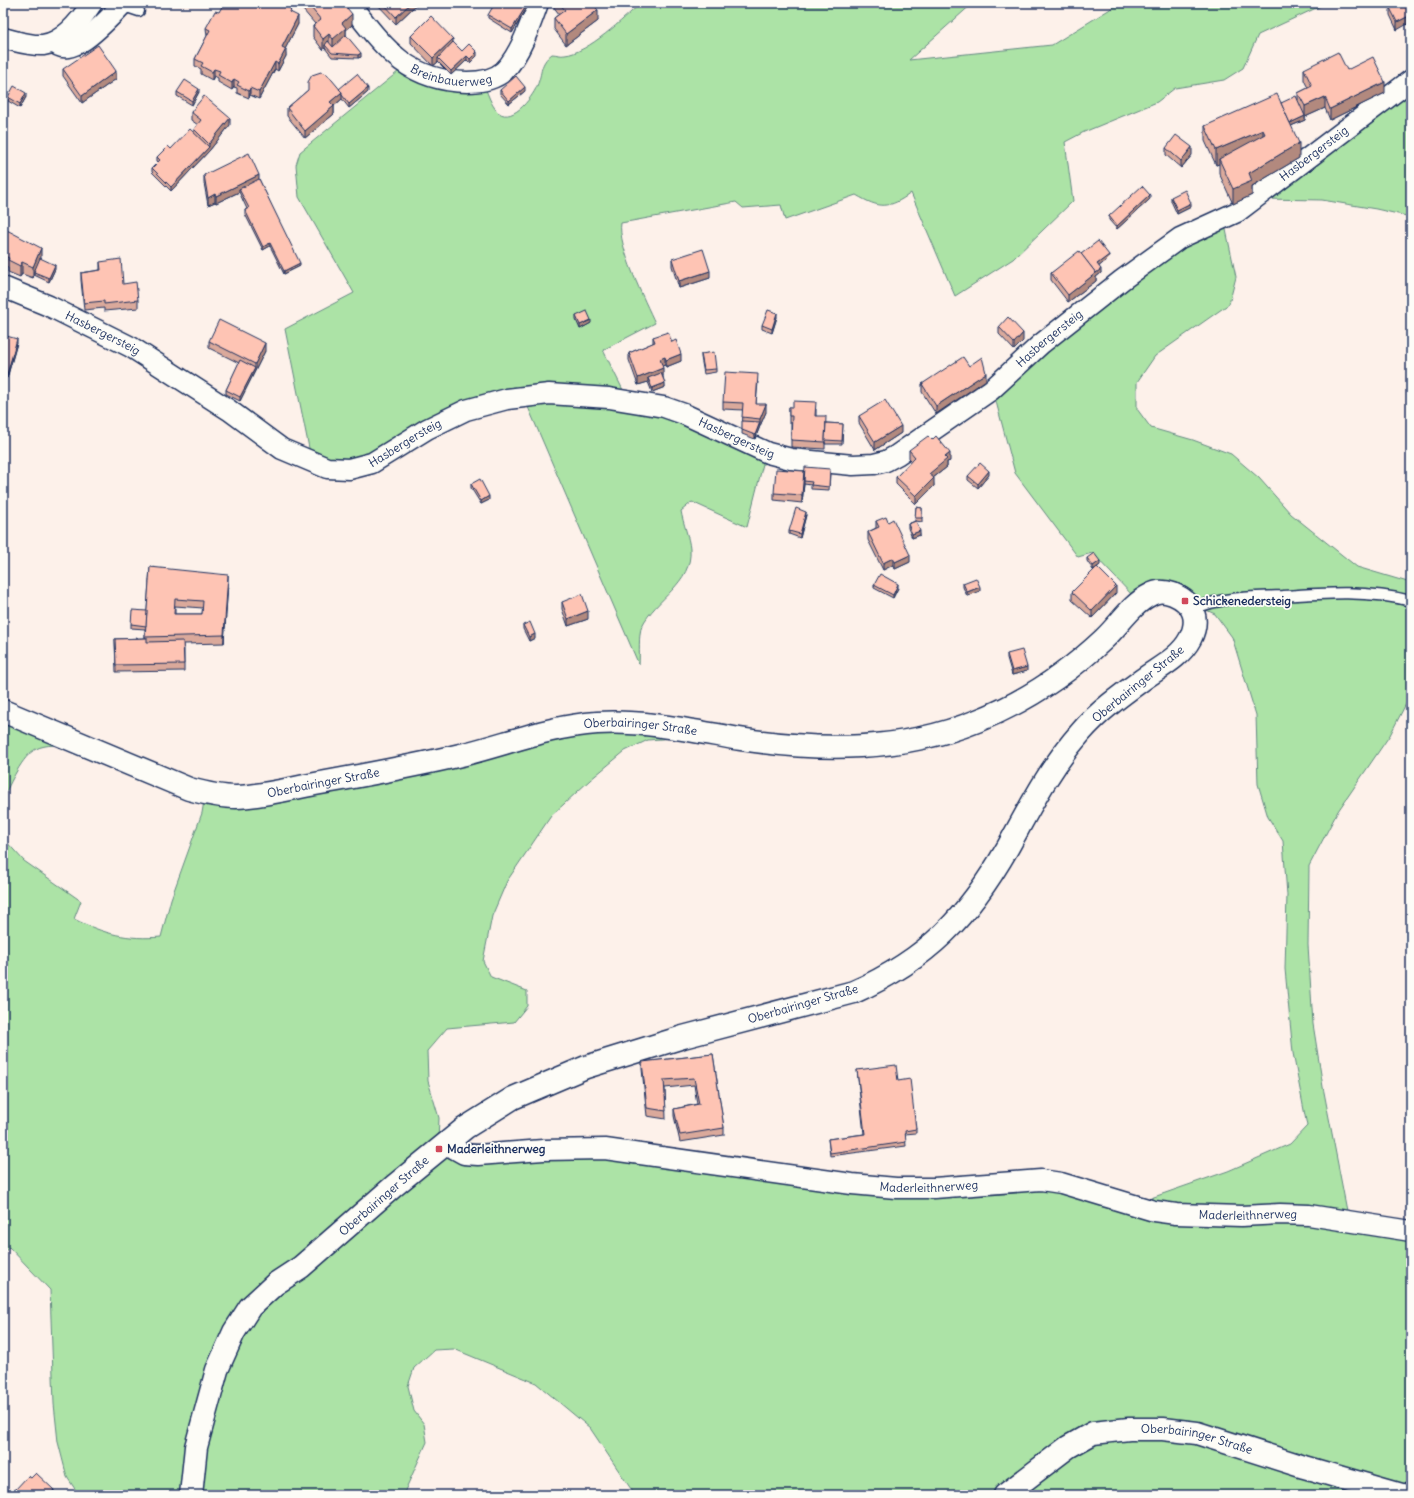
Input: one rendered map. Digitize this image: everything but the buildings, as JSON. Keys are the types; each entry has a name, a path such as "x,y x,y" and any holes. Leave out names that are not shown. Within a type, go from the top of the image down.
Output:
{"street":[{"path":"3,38 34,44 54,42 71,29 85,14 92,3"},
{"name":"Breinbauerweg","path":"348,3 387,51 402,62 438,78 458,82 479,82 494,78 505,70 515,55 538,3"},
{"path":"54,42 58,46 66,48 76,45 127,7"},
{"name":"Hasbergersteig","path":"3,287 49,306 131,347 229,410 282,449 327,468 349,469 372,463 428,429 466,410 507,399 549,394 609,398 664,407 684,414 756,449 791,459 853,465 874,464 886,461 898,455 991,390 1041,344 1122,280 1180,238 1237,212 1411,80"},
{"name":"Oberbairinger Straße","path":"3,711 189,789 214,795 237,797 373,774 464,754 546,731 596,723 641,724 754,741 817,748 877,745 910,741 948,731 994,714 1035,693 1086,656 1135,607 1156,592 1164,591 1175,594 1186,601 1192,609 1195,623 1192,636 1184,648 1171,660 1112,703 1084,728 1063,753 1044,780 1008,846 973,903 954,925 932,945 907,964 880,980 854,992 683,1037 586,1067 512,1098 480,1117 449,1141 301,1267 275,1284 250,1307 234,1332 217,1370 196,1447 191,1495"},
{"name":"Maderleithnerweg","path":"449,1141 455,1149 464,1154 478,1155 543,1150 605,1149 852,1184 896,1188 934,1188 1041,1180 1080,1188 1132,1205 1168,1213 1221,1216 1309,1215 1411,1231"},
{"name":"Oberbairinger Straße","path":"1005,1495 1068,1448 1093,1433 1129,1429 1163,1429 1197,1433 1304,1467 1402,1495"}],"lane":[{"path":"1192,609 1210,602 1247,597 1321,594 1357,593 1411,601"}],"green space":[{"path":"641,3 973,3 909,60 1052,45 1120,3 1327,3 1258,35 1243,68 1224,80 1175,88 1157,102 1084,132 1065,142 1073,201 1013,259 955,296 911,193 896,202 884,205 872,203 856,195 785,220 781,205 743,208 736,202 621,223 623,245 627,259 655,323 603,350 625,394 535,390 368,460 311,458 285,329 354,293 299,197 296,165 300,152 399,71 485,88 496,110 502,114 508,115 514,113 526,103 534,91 539,81 543,65 552,54 565,55 574,53 595,42 616,26"},
{"path":"1411,90 1411,217 1376,209 1322,200 1262,199"},
{"path":"1225,225 1236,277 1229,304 1155,356 1137,382 1137,409 1151,428 1193,440 1231,454 1259,478 1291,514 1357,567 1411,583 1411,694 1390,735 1338,811 1309,866 1308,945 1313,1024 1323,1087 1348,1216 1411,1236 1411,1495 635,1495 590,1428 536,1383 454,1349 434,1350 414,1368 408,1386 414,1411 424,1424 427,1442 403,1495 79,1495 67,1477 58,1442 54,1404 50,1290 9,1247 3,1254 3,838 24,861 81,901 74,919 96,929 116,935 138,938 161,937 171,899 202,813 204,801 576,731 688,737 648,740 625,751 590,780 551,816 507,881 492,916 483,961 491,977 527,991 527,1006 514,1022 447,1028 427,1051 428,1081 439,1118 438,1142 441,1156 462,1162 566,1152 714,1169 1060,1187 1151,1214 1151,1198 1228,1171 1290,1144 1307,1126 1293,1053 1285,969 1287,895 1283,841 1268,817 1258,784 1256,715 1232,637 1215,614 1204,609 1134,597 1092,553 1078,557 1015,473 994,394 1183,243"},
{"path":"525,400 644,407 764,460 747,527 692,502 681,511 690,549 686,572 680,581 655,607 642,626 639,665"},
{"path":"3,717 70,746 44,746 36,749 21,764 3,798"}],"place":[{"name":"Schickenedersteig","path":"1185,601"},
{"name":"Maderleithnerweg","path":"439,1149"}]}
